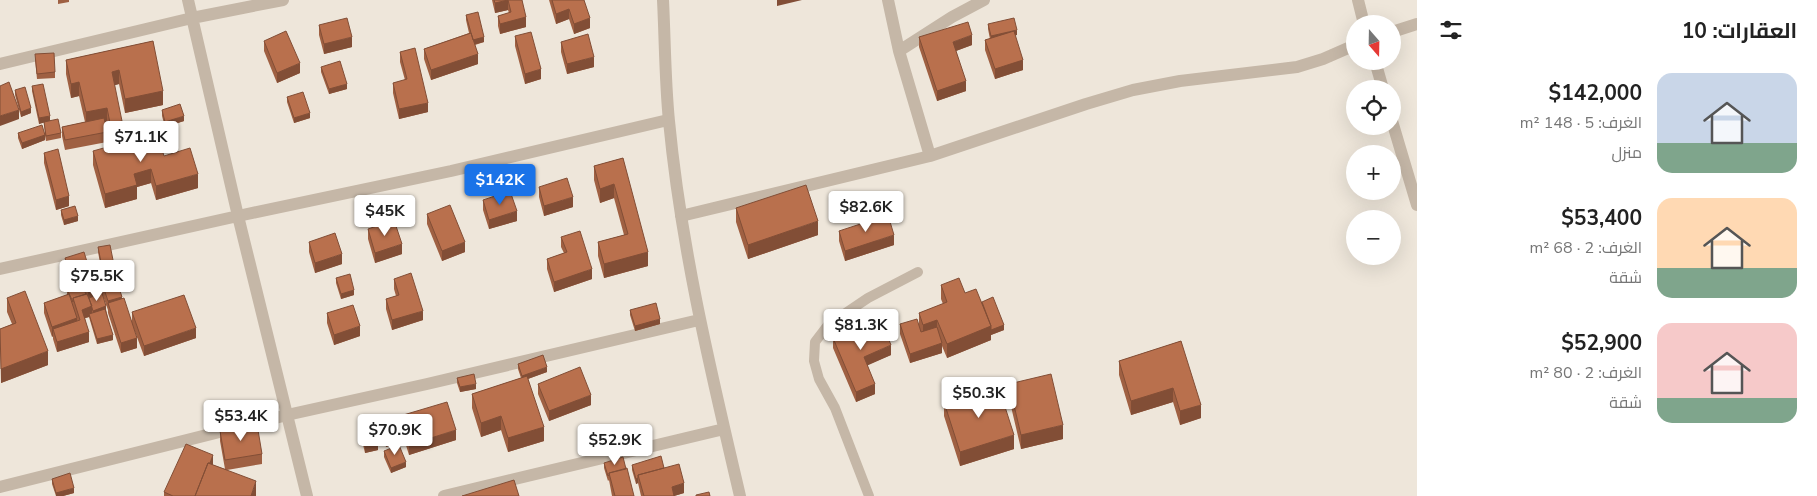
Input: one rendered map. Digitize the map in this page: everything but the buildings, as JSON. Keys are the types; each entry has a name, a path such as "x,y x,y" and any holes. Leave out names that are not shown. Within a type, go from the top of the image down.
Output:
{"street":[{"path":"188,0 238,216 307,496"},
{"path":"0,64 192,18 283,0"},
{"path":"663,0 668,120 682,216 699,320 740,496"},
{"path":"888,0 899,51 930,156"},
{"path":"899,51 952,17 984,0"},
{"path":"1358,0 1362,15"},
{"path":"1401,29 1417,24"},
{"path":"682,216 930,156 1133,90 1180,81 1298,67 1346,49"},
{"path":"0,270 238,216 451,171 668,120"},
{"path":"1396,135 1417,205"},
{"path":"0,487 287,415 699,320"},
{"path":"444,496 724,429"}],"lane":[{"path":"869,496 835,408 819,379 814,361 815,342 828,326 868,298 918,272"}]}
